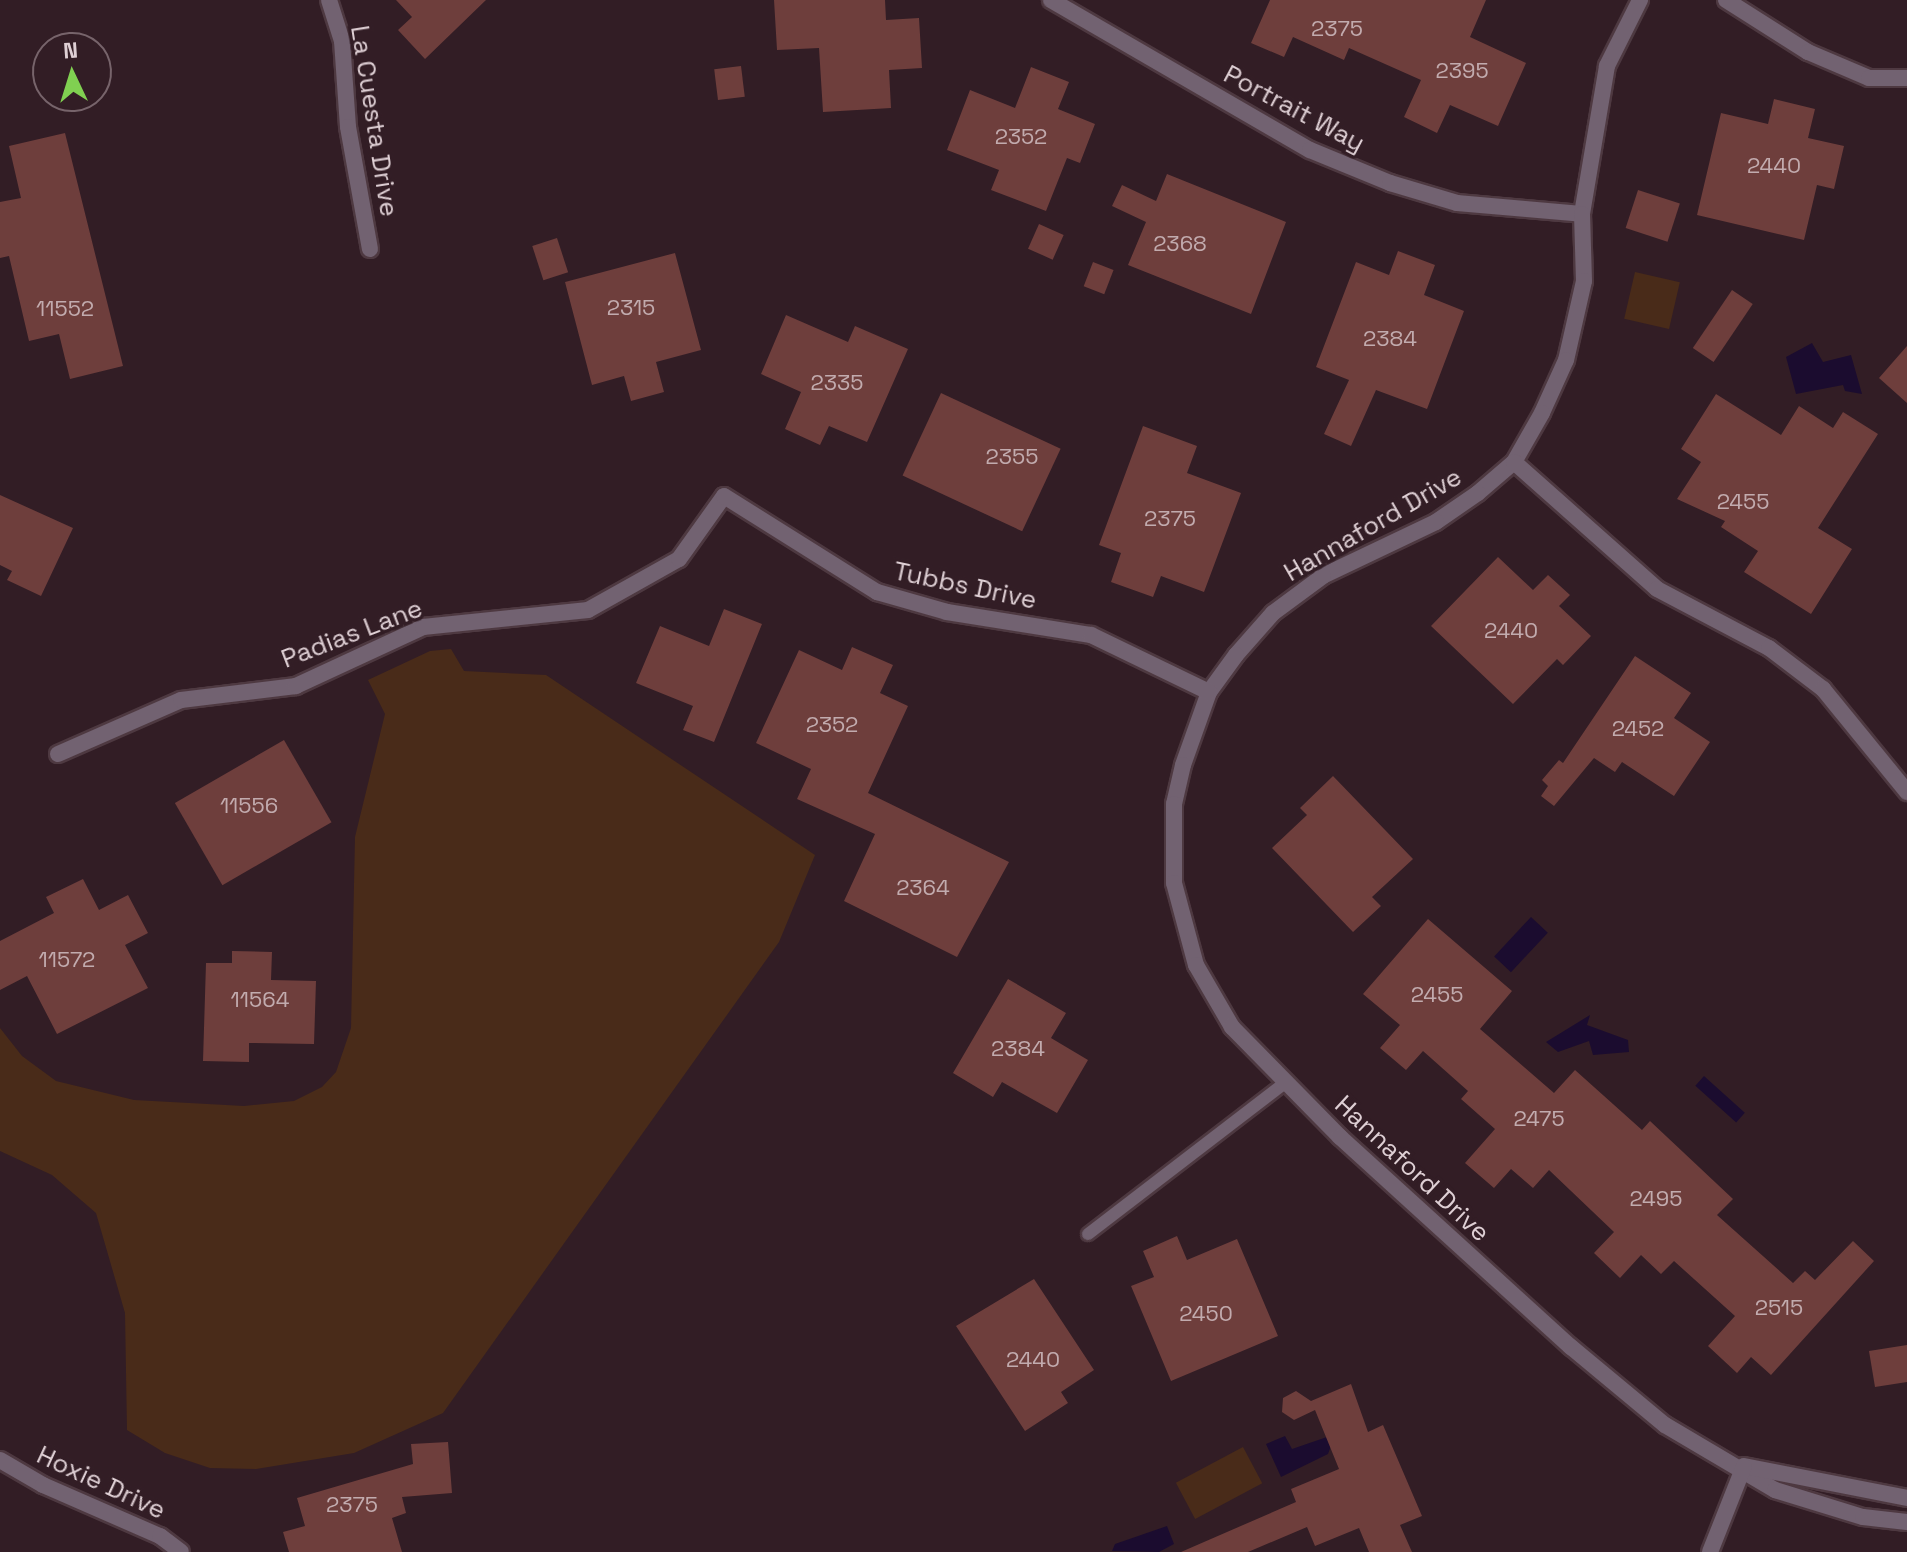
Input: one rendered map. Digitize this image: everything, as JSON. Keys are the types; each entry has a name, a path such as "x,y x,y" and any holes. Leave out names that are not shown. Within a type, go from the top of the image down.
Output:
{"street":[{"name":"La Cuesta Drive","path":"329,0 342,41 348,127 370,249"},
{"name":"Portrait Way","path":"1051,0 1310,150 1377,177 1457,203 1582,214"},
{"name":"Hannaford Drive","path":"1640,0 1607,66 1582,214 1584,281 1566,360 1514,462 1436,522 1323,576 1273,613 1209,692 1174,804 1174,883 1183,926 1211,997 1285,1083 1632,1400 1665,1425 1744,1466"},
{"path":"1726,0 1845,68 1869,78 1907,78"},
{"path":"1514,462 1657,589 1769,648 1823,689 1907,792"},
{"name":"Tubbs Drive","path":"724,496 877,592 947,612 1091,635 1209,692"},
{"name":"Padias Lane","path":"58,754 181,700 296,686 423,627 588,610 679,559 724,496"},
{"name":"Hoxie Drive","path":"0,1460 43,1485 160,1536 181,1552"},
{"path":"1744,1466 1907,1498"},
{"path":"1744,1466 1775,1490 1863,1517 1907,1522"},
{"path":"1710,1552 1744,1466"}],"lane":[{"path":"1088,1234 1285,1083"}],"shaded area":[{"path":"1635,272 1680,282 1669,329 1624,319"},
{"path":"1812,343 1823,362 1851,355 1862,394 1845,391 1843,385 1796,394 1786,357"},
{"path":"451,649 464,671 546,675 815,855 779,942 443,1413 354,1453 256,1469 210,1468 165,1453 127,1430 125,1313 96,1213 52,1175 0,1151 0,1028 22,1056 56,1081 134,1100 244,1106 294,1101 322,1087 336,1072 351,1028 355,837 385,714 368,680 430,651"},
{"path":"1531,917 1548,933 1511,972 1494,956"},
{"path":"1590,1015 1587,1025 1628,1040 1629,1052 1593,1055 1589,1041 1558,1052 1546,1042"},
{"path":"1704,1076 1745,1113 1736,1122 1695,1086"},
{"path":"1285,1436 1292,1449 1327,1437 1332,1443 1328,1454 1281,1477 1266,1444"},
{"path":"1243,1447 1262,1483 1195,1519 1176,1483"},
{"path":"1167,1526 1174,1544 1159,1552 1112,1551 1115,1544"}],"building":[{"path":"396,0 486,0 425,59 398,30 412,17"},
{"path":"774,0 885,0 886,20 919,18 922,68 889,70 891,108 823,112 819,48 777,50"},
{"path":"1270,0 1486,0 1470,37 1526,63 1498,126 1450,105 1437,133 1404,117 1421,80 1349,48 1344,60 1293,37 1284,57 1251,43"},
{"path":"741,66 745,97 718,100 714,69"},
{"path":"1031,67 1069,82 1058,109 1095,124 1080,163 1067,158 1046,211 991,190 999,170 947,150 970,90 1015,108"},
{"path":"1774,99 1815,109 1808,138 1844,146 1834,189 1817,185 1804,240 1697,215 1721,113 1768,124"},
{"path":"65,133 123,366 70,379 59,334 29,341 9,256 0,258 0,202 21,198 9,146"},
{"path":"1167,174 1286,222 1251,314 1128,265 1146,222 1112,206 1122,185 1156,201"},
{"path":"1638,190 1680,204 1667,242 1626,228"},
{"path":"1039,224 1064,235 1053,260 1028,249"},
{"path":"557,238 568,272 543,280 532,246"},
{"path":"1398,251 1435,265 1424,295 1464,311 1427,409 1376,390 1351,446 1324,434 1349,380 1316,367 1356,262 1389,275"},
{"path":"675,253 701,350 656,362 664,392 631,401 624,376 592,385 565,282"},
{"path":"1093,262 1114,270 1104,294 1084,286"},
{"path":"1732,290 1753,304 1714,362 1693,348"},
{"path":"786,315 848,342 855,326 908,349 867,442 829,426 820,445 785,429 801,392 761,374"},
{"path":"1907,346 1907,403 1879,378"},
{"path":"941,393 1061,449 1022,531 903,475"},
{"path":"1716,394 1781,435 1799,406 1833,428 1843,412 1878,434 1818,528 1852,549 1811,614 1744,572 1758,551 1721,527 1725,521 1677,499 1701,462 1681,449"},
{"path":"1143,426 1197,446 1187,473 1241,493 1204,592 1161,576 1153,597 1111,582 1121,553 1099,545"},
{"path":"0,495 73,528 41,596 7,580 12,571 0,565"},
{"path":"1498,557 1533,590 1548,575 1570,595 1559,606 1591,636 1563,665 1557,659 1513,704 1431,626"},
{"path":"724,609 762,624 714,742 683,730 693,706 636,683 660,626 709,646"},
{"path":"852,647 893,665 880,693 908,706 868,793 1009,862 957,957 844,901 875,834 797,799 811,769 756,743 799,650 842,670"},
{"path":"1635,656 1691,693 1674,718 1710,742 1674,796 1622,762 1615,772 1594,758 1554,806 1541,796 1548,786 1542,780 1559,760 1563,763"},
{"path":"284,740 332,822 222,885 175,803"},
{"path":"1333,776 1413,859 1372,897 1381,906 1353,932 1272,848 1307,815 1300,808"},
{"path":"83,879 99,910 128,895 148,933 125,945 148,988 57,1034 27,976 0,990 0,941 54,913 46,897"},
{"path":"1428,919 1512,991 1480,1029 1554,1093 1575,1070 1642,1130 1650,1121 1733,1199 1717,1215 1793,1283 1805,1271 1815,1280 1853,1241 1874,1261 1771,1375 1751,1357 1737,1373 1708,1346 1735,1316 1674,1261 1661,1274 1641,1255 1620,1278 1594,1253 1614,1232 1549,1170 1533,1188 1511,1169 1494,1188 1465,1163 1495,1129 1461,1099 1468,1091 1423,1051 1406,1070 1380,1048 1400,1025 1363,994"},
{"path":"232,951 272,952 271,980 316,981 314,1044 249,1043 249,1062 203,1061 206,963 232,963"},
{"path":"1008,979 1066,1013 1051,1038 1088,1060 1057,1113 1002,1082 993,1097 953,1073"},
{"path":"1177,1236 1187,1260 1237,1239 1278,1336 1171,1381 1131,1286 1154,1277 1143,1251"},
{"path":"1034,1279 1094,1370 1061,1392 1068,1403 1025,1431 956,1326"},
{"path":"1907,1345 1907,1382 1875,1387 1869,1351"},
{"path":"1351,1384 1368,1432 1383,1425 1422,1516 1400,1525 1412,1552 1369,1552 1359,1528 1315,1546 1307,1527 1248,1552 1181,1552 1296,1502 1291,1489 1339,1469 1315,1410 1294,1420 1282,1412 1283,1398 1296,1391 1311,1401"},
{"path":"448,1442 452,1493 402,1497 406,1513 392,1518 402,1552 289,1552 283,1532 305,1526 297,1498 413,1464 411,1444"}]}
